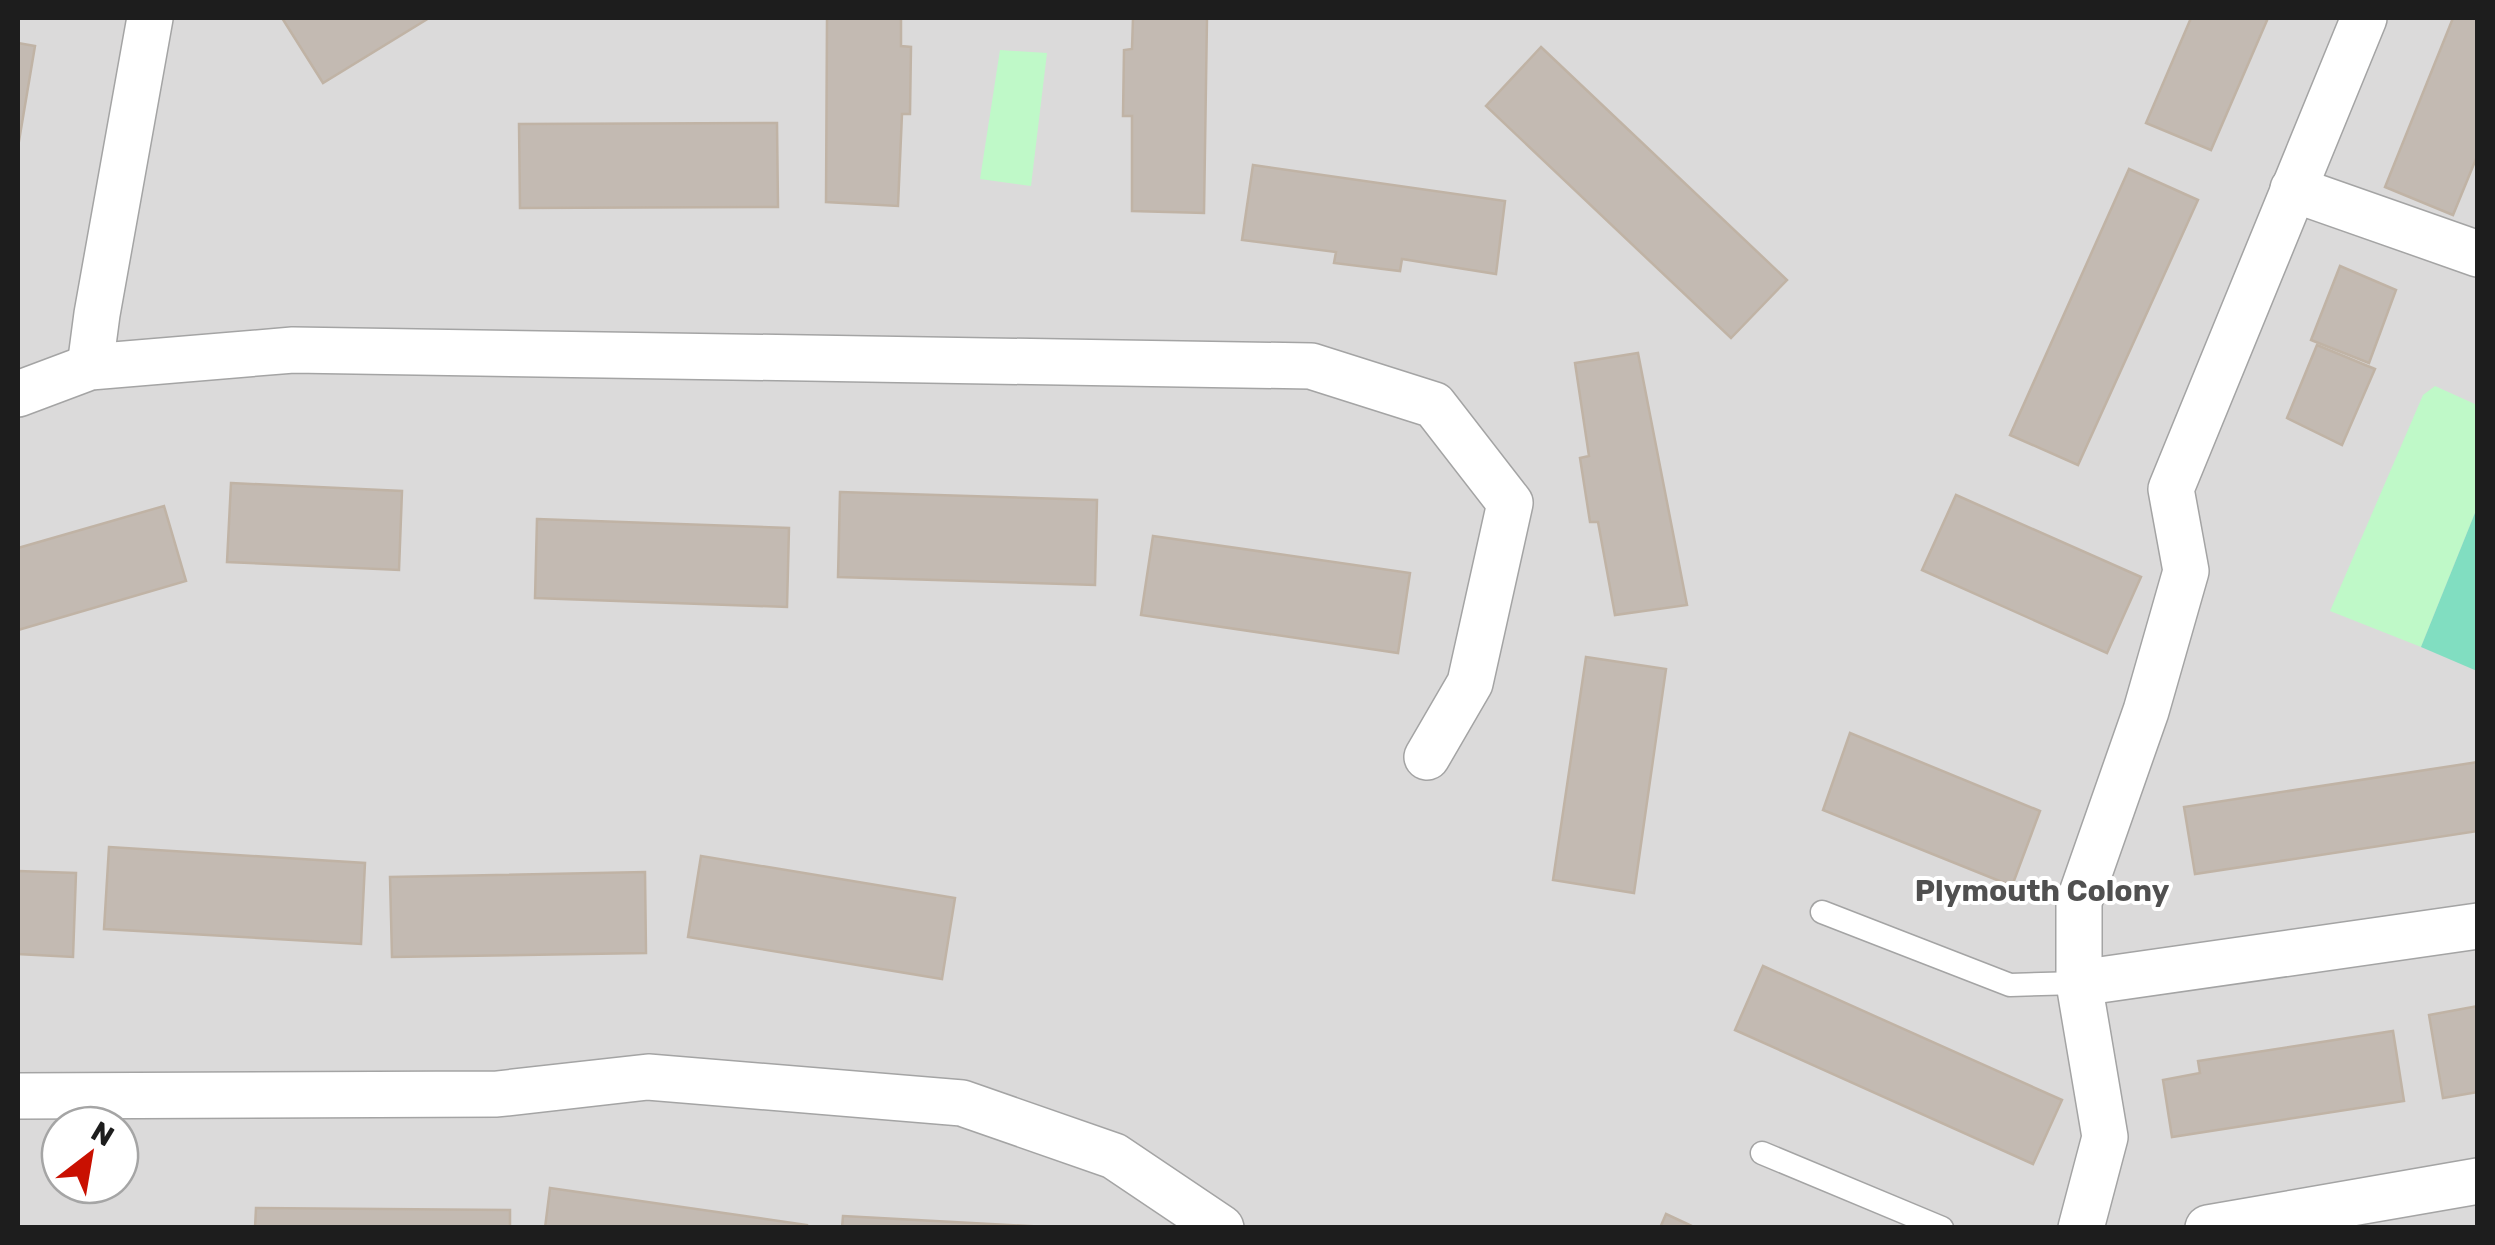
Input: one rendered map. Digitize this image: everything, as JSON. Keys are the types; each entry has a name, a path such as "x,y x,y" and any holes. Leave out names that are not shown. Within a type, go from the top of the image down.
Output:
{"street":[{"path":"90,367 96,314 150,18"},
{"path":"2081,1228 2105,1137 2079,983 2079,902 2146,711 2186,571 2170,489 2364,18"},
{"path":"2293,189 2478,254"},
{"path":"18,394 90,367 292,350 1311,366 1434,405 1510,503 1470,683 1427,757"},
{"path":"2079,983 2478,926"},
{"path":"18,1096 496,1094 648,1077 962,1103 1114,1156 1221,1228"},
{"path":"2208,1228 2478,1181"}],"lane":[{"path":"1822,912 2010,985 2079,983"},
{"path":"1762,1153 1942,1228"}],"shaded area":[{"path":"18,18 2477,18 2477,1227 18,1227"}],"green space":[{"path":"1000,50 1047,53 1031,186 980,179"},
{"path":"2435,386 2477,405 2477,508 2421,647 2330,611 2423,395"},
{"path":"2477,508 2477,671 2421,647"}],"building":[{"path":"282,18 429,18 323,83"},
{"path":"827,18 901,18 901,46 911,47 910,114 902,114 898,206 826,202"},
{"path":"1133,18 1207,18 1204,213 1132,211 1132,116 1123,116 1124,50 1132,49"},
{"path":"2191,18 2268,18 2211,150 2146,123"},
{"path":"2453,18 2478,18 2478,154 2453,215 2385,187"},
{"path":"18,43 35,46 18,147"},
{"path":"1541,47 1787,280 1731,338 1486,106"},
{"path":"777,123 778,207 520,208 519,124"},
{"path":"1253,165 1505,201 1496,274 1402,259 1400,271 1334,263 1336,252 1242,240"},
{"path":"2129,169 2198,200 2078,465 2010,435"},
{"path":"2340,266 2396,290 2369,363 2311,340"},
{"path":"2317,345 2375,369 2342,445 2287,418"},
{"path":"1638,353 1687,605 1615,615 1598,522 1590,522 1580,458 1589,456 1575,363"},
{"path":"231,483 402,491 399,570 227,562"},
{"path":"840,492 1097,500 1095,585 838,577"},
{"path":"1956,495 2141,577 2107,653 1922,570"},
{"path":"164,506 186,581 18,630 18,548"},
{"path":"537,519 789,528 787,607 535,598"},
{"path":"1153,536 1410,573 1398,653 1141,615"},
{"path":"1586,657 1666,669 1634,893 1553,880"},
{"path":"1850,733 2040,811 2012,886 1823,810"},
{"path":"2478,762 2478,831 2195,874 2184,807"},
{"path":"109,847 365,863 361,944 104,929"},
{"path":"701,856 955,898 942,979 688,937"},
{"path":"18,871 76,873 73,957 18,954"},
{"path":"645,872 646,953 392,957 390,877"},
{"path":"1763,966 2062,1100 2033,1164 1735,1030"},
{"path":"2478,1006 2478,1092 2443,1098 2429,1015"},
{"path":"2393,1031 2404,1101 2172,1137 2163,1080 2200,1073 2198,1061"},
{"path":"550,1188 807,1225 807,1228 545,1228"},
{"path":"256,1208 510,1210 510,1228 255,1228"},
{"path":"1666,1214 1696,1228 1660,1228"},
{"path":"843,1216 1065,1228 842,1228"}],"district":[{"name":"Plymouth Colony","path":"2042,891"}]}
